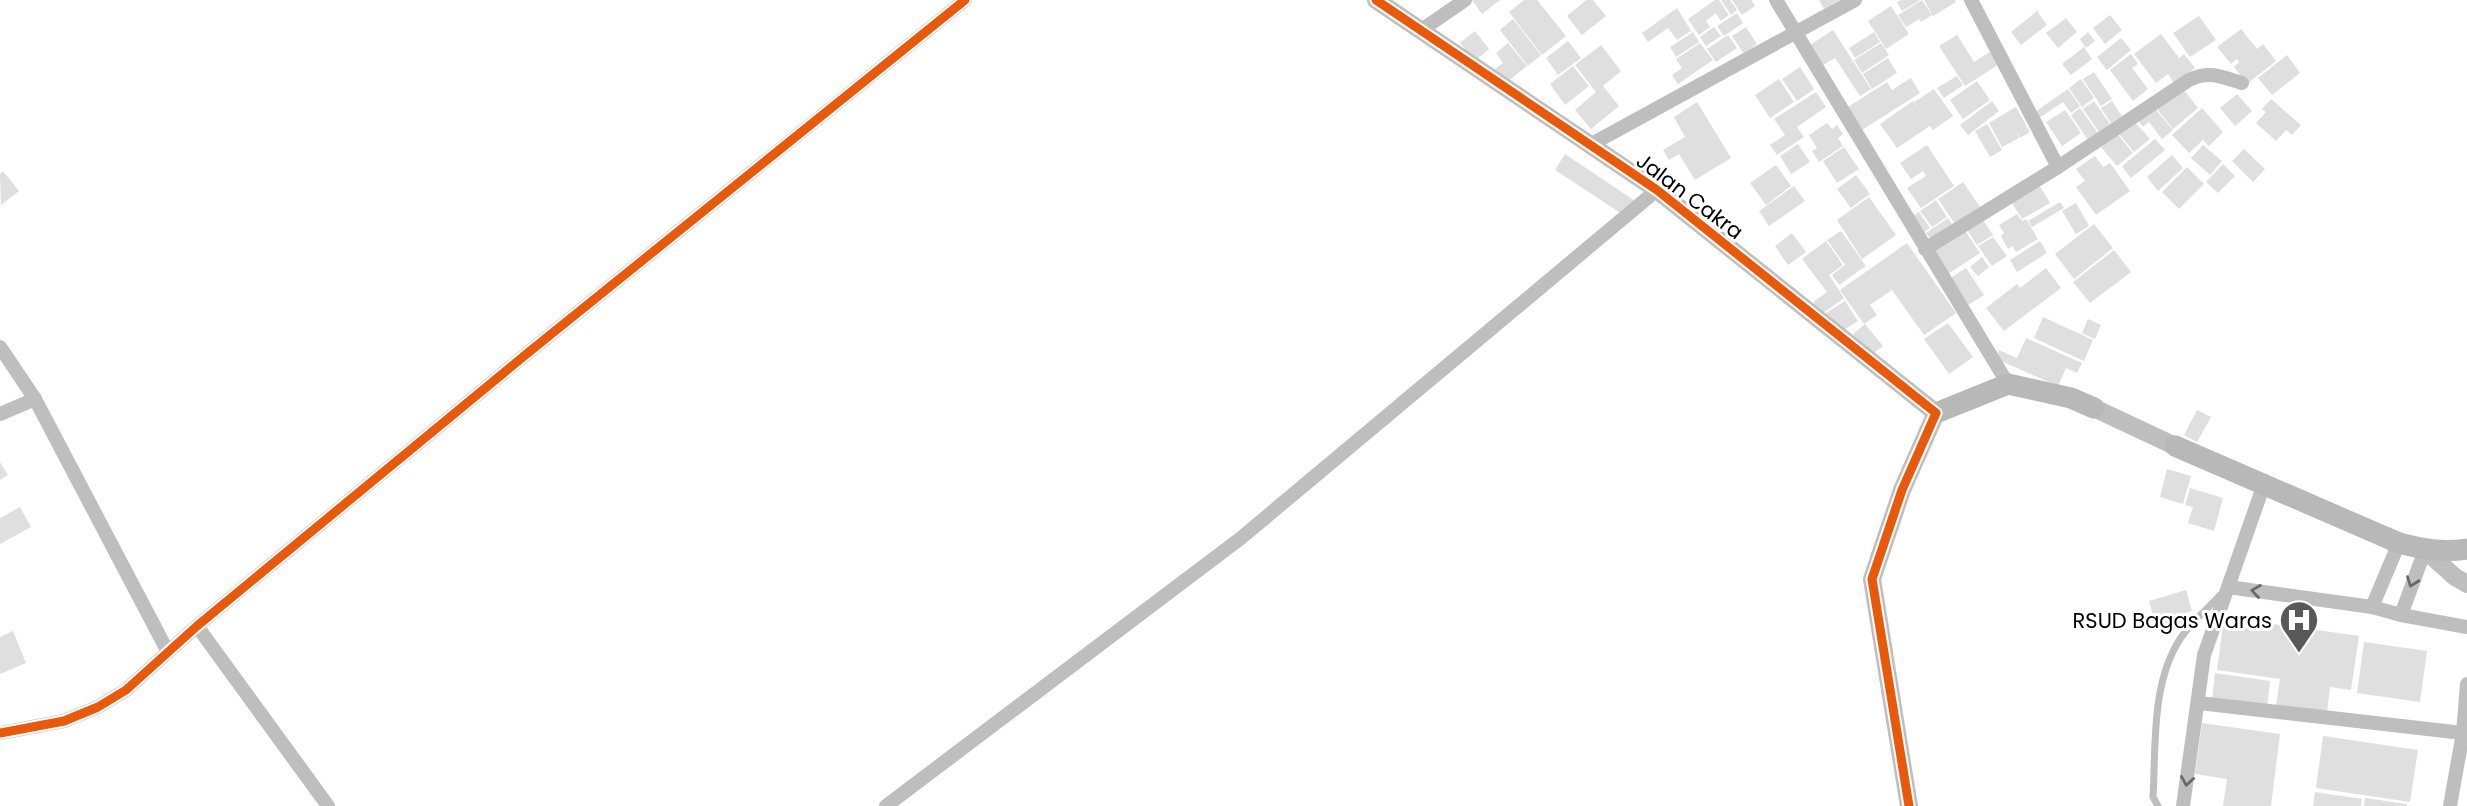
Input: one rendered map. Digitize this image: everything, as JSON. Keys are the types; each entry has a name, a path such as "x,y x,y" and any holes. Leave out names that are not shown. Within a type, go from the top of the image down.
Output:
{"main road":[{"path":"1936,413 2008,384 2071,398 2094,408"},
{"path":"2175,446 2399,543 2425,550 2467,549"}],"street":[{"path":"0,733 64,721 98,707 125,690 197,626 524,356 965,0"},
{"name":"Jalan Cakra","path":"1376,0 1657,190 1936,413"},
{"path":"1420,31 1465,0"},
{"path":"1776,0 2008,384"},
{"path":"1590,145 1855,0"},
{"path":"1971,0 2058,167"},
{"path":"1925,249 2058,167 2189,80 2202,74 2242,83"},
{"path":"886,806 1241,538 1657,190"},
{"path":"0,347 35,399 169,652"},
{"path":"0,414 35,399"},
{"path":"2094,408 2175,446"},
{"path":"1909,806 1872,579 1902,490 1936,413"},
{"path":"2183,806 2204,654 2264,484"},
{"path":"2372,607 2399,543"},
{"path":"2401,615 2425,550 2455,577 2467,584"},
{"path":"2228,587 2372,607 2467,630"},
{"path":"197,626 328,806"},
{"path":"2450,806 2463,733 2467,684"},
{"path":"2199,703 2463,733"}],"lane":[{"path":"2158,806 2153,797 2157,718 2163,673 2179,639 2228,587"}],"building":[{"path":"1472,0 1500,0 1482,14"},
{"path":"1524,0 1537,0 1566,36 1542,55 1509,12"},
{"path":"1586,0 1593,0 1606,16 1582,35 1567,16"},
{"path":"1719,0 1729,15 1721,21 1716,13 1706,21 1710,27 1699,35 1688,19"},
{"path":"1721,0 1730,0 1737,10 1731,15"},
{"path":"1732,0 1751,0 1755,6 1742,15"},
{"path":"1819,0 1839,0 1824,9"},
{"path":"1920,0 1902,11 1897,2"},
{"path":"1922,0 1932,15 1906,27 1898,15"},
{"path":"1924,0 1955,0 1956,2 1933,16"},
{"path":"1891,6 1909,34 1886,49 1868,21"},
{"path":"1677,8 1691,31 1677,40 1668,28 1648,42 1642,33"},
{"path":"2037,11 2047,25 2021,45 2011,32"},
{"path":"1737,13 1743,23 1724,36 1717,26"},
{"path":"2110,15 2122,30 2105,44 2093,28"},
{"path":"2199,16 2216,40 2190,57 2173,33"},
{"path":"2066,18 2077,32 2058,48 2046,33"},
{"path":"1513,19 1541,55 1528,66 1500,30"},
{"path":"1714,27 1721,36 1706,46 1700,37"},
{"path":"1746,27 1757,44 1744,54 1732,36"},
{"path":"2241,29 2257,49 2263,44 2276,61 2247,84 2234,67 2239,62 2237,59 2231,64 2217,47"},
{"path":"1833,30 1871,89 1860,96 1835,58 1820,67 1807,47"},
{"path":"1475,31 1489,49 1474,61 1460,43"},
{"path":"1693,32 1699,42 1676,57 1670,47"},
{"path":"1874,32 1880,42 1855,58 1849,48"},
{"path":"2088,32 2095,41 2086,48 2080,39"},
{"path":"2161,34 2179,58 2184,54 2195,68 2174,83 2168,74 2156,83 2134,54"},
{"path":"1728,35 1737,48 1716,62 1707,49"},
{"path":"1957,35 1974,62 1990,52 1998,65 1965,86 1939,46"},
{"path":"2121,38 2131,50 2107,70 2097,57"},
{"path":"1568,41 1581,58 1558,75 1546,58"},
{"path":"1508,43 1527,66 1506,83 1495,69 1503,63 1496,53"},
{"path":"1700,43 1713,60 1678,84 1672,75 1682,68 1676,59"},
{"path":"1881,43 1889,55 1862,73 1854,60"},
{"path":"1601,45 1621,71 1603,86 1619,106 1591,129 1575,110 1596,92 1575,65"},
{"path":"2084,47 2092,59 2071,75 2062,64"},
{"path":"2131,54 2138,64 2132,68 2148,89 2133,101 2110,70"},
{"path":"2287,55 2300,73 2272,95 2258,78"},
{"path":"1888,58 1897,73 1872,89 1863,74"},
{"path":"1573,66 1589,86 1565,105 1550,84"},
{"path":"1800,67 1814,89 1797,101 1782,79"},
{"path":"2094,72 2112,99 2101,106 2083,79"},
{"path":"1957,76 1963,85 1944,98 1937,88"},
{"path":"1911,78 1920,93 1862,130 1848,107 1887,82 1892,90"},
{"path":"1779,79 1794,102 1770,118 1755,95"},
{"path":"2081,79 2094,98 2082,107 2069,88"},
{"path":"1977,81 1990,100 1963,119 1950,100"},
{"path":"2181,86 2198,108 2173,129 2154,105"},
{"path":"1934,89 1953,116 1933,130 1930,126 1897,148 1880,124 1913,101 1927,123 1914,102"},
{"path":"2068,89 2080,106 2071,113 2063,102 2036,120 2032,114"},
{"path":"1816,92 1826,107 1797,127 1804,137 1777,155 1770,145 1785,135 1774,119"},
{"path":"2237,94 2252,111 2235,126 2220,108"},
{"path":"2271,99 2301,125 2292,135 2286,130 2276,141 2256,123 2266,112 2262,109"},
{"path":"1992,101 1999,111 1968,135 1960,125"},
{"path":"2094,101 2110,124 2099,132 2083,109"},
{"path":"2112,101 2122,116 2111,123 2101,108"},
{"path":"1697,102 1731,158 1695,180 1679,154 1669,160 1663,150 1685,137 1674,117"},
{"path":"2152,105 2173,130 2162,139 2149,122 2143,127 2136,118"},
{"path":"2016,107 2030,132 2020,138 2016,130 2019,138 2002,147 1989,123"},
{"path":"2080,108 2098,133 2088,140 2071,115"},
{"path":"2202,108 2223,132 2209,146 2203,140 2189,153 2172,135"},
{"path":"2065,110 2081,133 2062,146 2046,122"},
{"path":"2134,121 2150,139 2134,152 2119,134"},
{"path":"1827,123 1832,129 1837,125 1843,134 1838,138 1843,146 1819,162 1812,151 1817,148 1809,135"},
{"path":"1987,124 2002,150 1990,157 1975,131"},
{"path":"2115,131 2133,153 2117,166 2101,147 2110,140"},
{"path":"2155,139 2165,150 2131,178 2122,166"},
{"path":"1798,144 1810,162 1791,174 1780,156"},
{"path":"1927,145 1954,186 1921,208 1907,188 1926,176 1923,171 1911,179 1900,163"},
{"path":"2203,145 2222,161 2210,175 2191,158"},
{"path":"1844,147 1859,169 1837,183 1823,161"},
{"path":"2244,149 2265,169 2253,182 2232,161"},
{"path":"1565,154 1635,201 1625,216 1555,170"},
{"path":"2172,155 2183,168 2158,191 2147,177"},
{"path":"2095,156 2103,167 2110,163 2130,191 2096,215 2076,187 2085,181 2076,169"},
{"path":"2223,164 2235,176 2218,193 2206,182"},
{"path":"1776,165 1791,186 1766,205 1750,183"},
{"path":"2187,167 2204,184 2179,209 2162,192"},
{"path":"3,171 19,191 1,205 0,174"},
{"path":"1856,175 1870,194 1851,208 1837,189"},
{"path":"1963,182 1980,207 1955,224 1938,199"},
{"path":"2038,183 2050,203 2022,219 2010,200"},
{"path":"1794,186 1805,201 1769,226 1759,211"},
{"path":"1869,197 1896,235 1862,259 1837,220"},
{"path":"1936,200 1947,217 1932,227 1920,211"},
{"path":"2060,202 2064,208 2032,227 2028,221"},
{"path":"2076,203 2089,226 2076,234 2062,211"},
{"path":"1919,212 1930,228 1919,236 1908,219"},
{"path":"2017,214 2022,221 2026,219 2038,239 2016,252 2012,246 2008,249 1999,225"},
{"path":"1948,218 1953,226 1932,241 1926,233"},
{"path":"1983,220 1993,235 1977,245 1967,230"},
{"path":"2094,224 2113,248 2074,279 2055,254"},
{"path":"1964,229 1980,253 1945,276 1929,253"},
{"path":"1841,231 1866,266 1839,285 1832,275 1845,265 1827,240"},
{"path":"1792,233 1806,252 1788,265 1775,246"},
{"path":"1993,237 2007,256 1992,266 1978,246"},
{"path":"1826,241 1843,265 1829,275 1844,298 1822,314 1813,302 1827,292 1802,259"},
{"path":"2040,241 2047,253 2017,272 2010,260"},
{"path":"1907,243 1956,313 1924,335 1892,290 1870,305 1877,315 1864,324 1840,290"},
{"path":"2114,250 2131,272 2090,303 2073,282"},
{"path":"1982,257 1989,267 1978,276 1970,267"},
{"path":"1966,268 1984,295 1965,307 1947,280"},
{"path":"2046,268 2061,288 2004,331 1986,308 2017,284 2020,288"},
{"path":"1845,301 1858,321 1839,333 1826,313"},
{"path":"2043,317 2093,340 2084,361 2034,338"},
{"path":"2088,319 2101,325 2095,339 2082,333"},
{"path":"1948,323 1973,357 1949,374 1924,339"},
{"path":"1865,324 1883,346 1870,356 1853,334"},
{"path":"2026,338 2082,363 2077,373 2066,368 2058,386 1996,359 1999,350 2017,358"},
{"path":"2197,410 2211,417 2197,442 2184,435"},
{"path":"0,462 8,475 0,480"},
{"path":"2167,469 2191,476 2183,504 2160,497"},
{"path":"2190,488 2223,498 2214,531 2188,523 2193,507 2185,505"},
{"path":"20,507 31,527 0,544 0,518"},
{"path":"2186,590 2192,611 2178,615 2181,623 2157,630 2149,601"},
{"path":"2266,623 2359,636 2351,690 2330,687 2327,713 2276,706 2280,679 2217,670 2223,625 2265,631"},
{"path":"13,631 26,663 0,674 0,637"},
{"path":"2364,642 2427,651 2420,702 2357,693"},
{"path":"2215,673 2270,681 2267,708 2212,700"},
{"path":"2202,723 2280,734 2271,806 2223,806 2227,779 2195,774"},
{"path":"2323,736 2418,750 2410,802 2316,788"},
{"path":"2315,792 2362,799 2361,806 2313,806"},
{"path":"2365,798 2407,804 2407,806 2364,806"}],"cycle path":[{"path":"0,733 64,721 98,707 126,690 197,626 524,356 965,0"},
{"path":"1376,0 1657,190 1936,413 1902,490 1872,579 1909,806"}],"place":[{"name":"RSUD Bagas Waras","path":"2299,654"}]}
